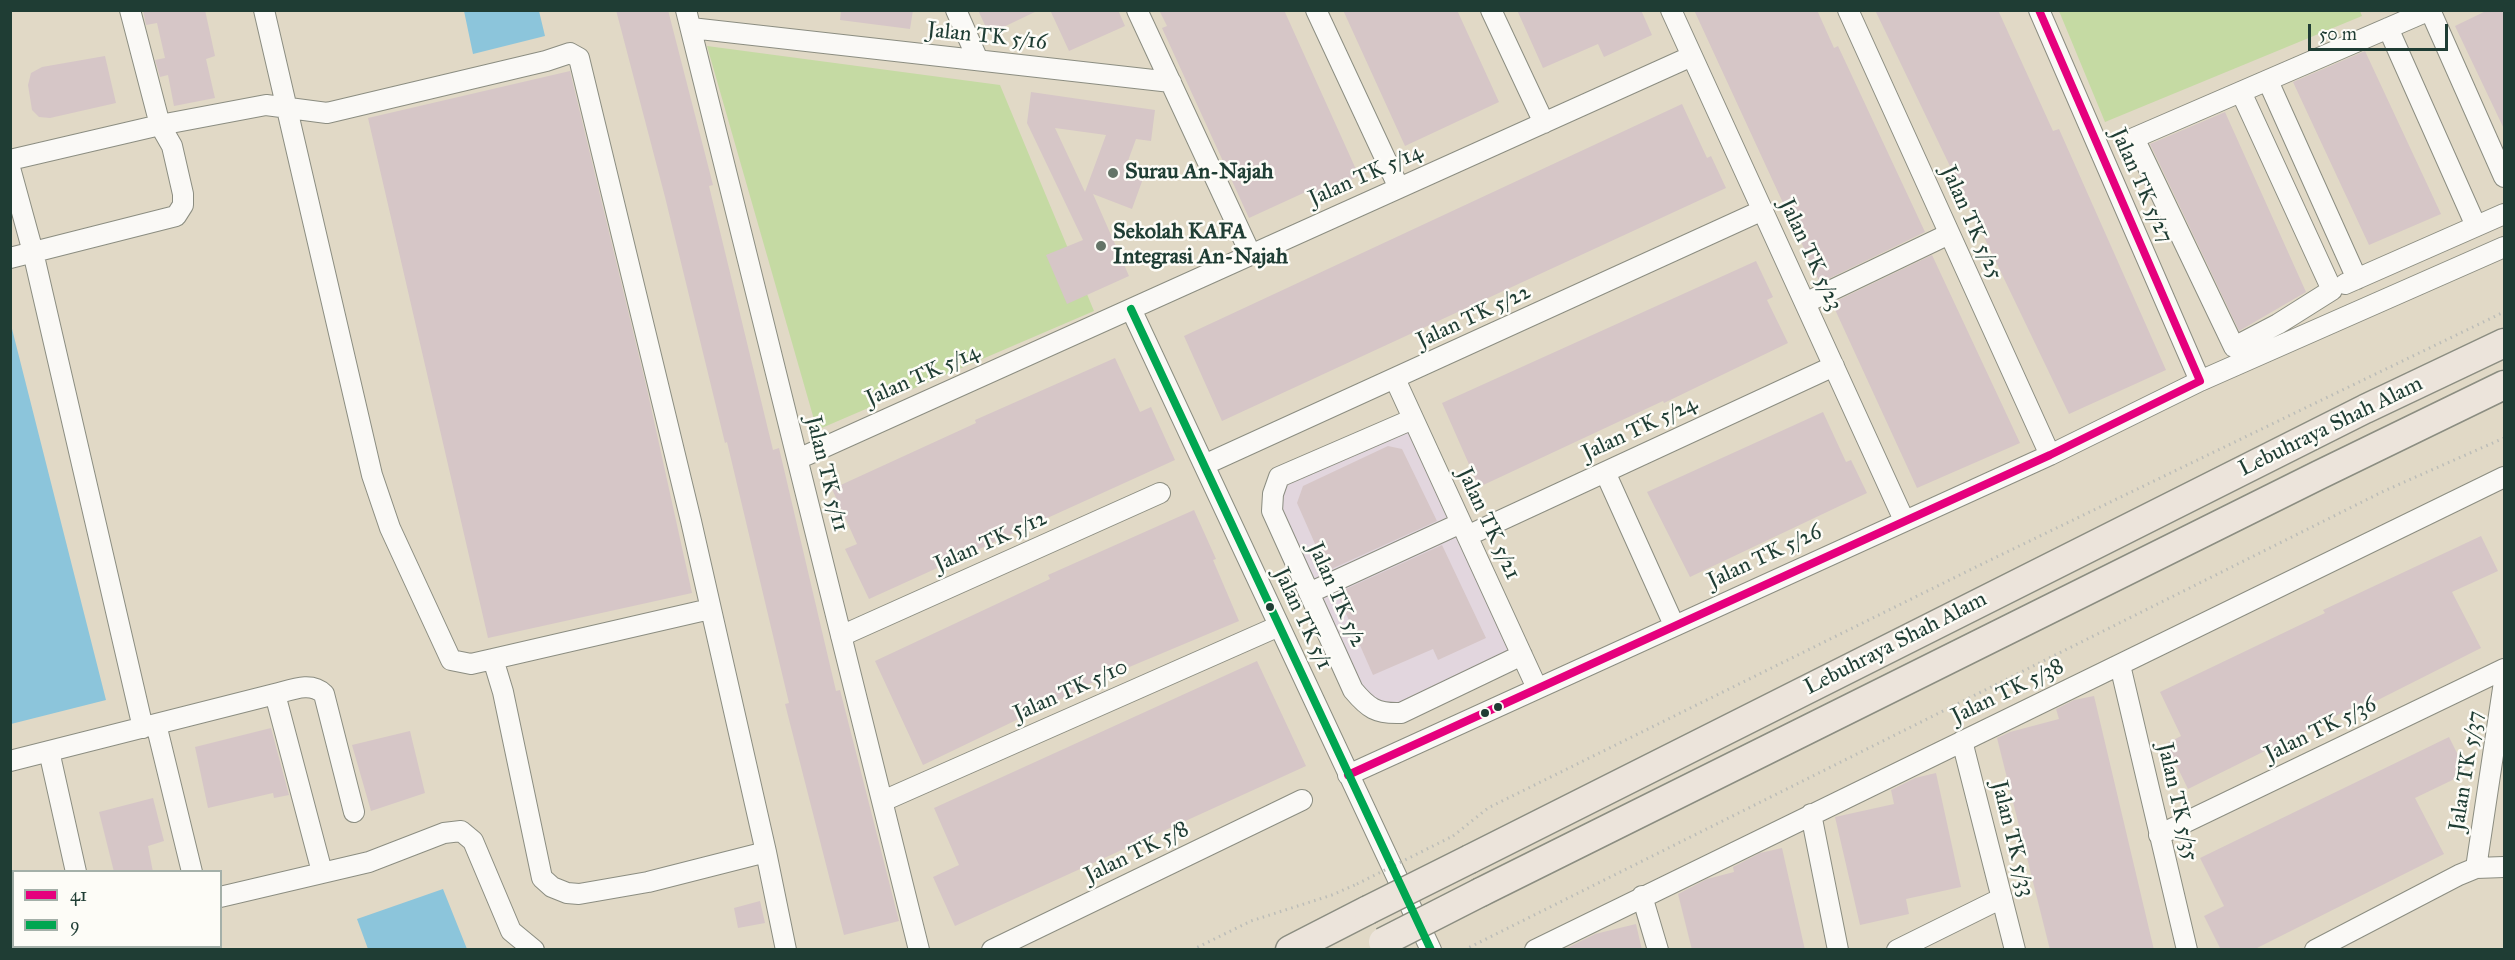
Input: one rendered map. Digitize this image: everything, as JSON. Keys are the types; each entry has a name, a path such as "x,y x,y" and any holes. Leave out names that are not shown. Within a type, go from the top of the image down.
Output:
{"highway":[{"name":"Lebuhraya Shah Alam","path":"1290,950 2365,409 2505,343"},
{"name":"Lebuhraya Shah Alam","path":"1375,946 2308,480 2505,385"}],"street":[{"path":"10,258 176,216 183,205 183,194 172,146 160,125 130,10"},
{"path":"264,10 372,475 390,528 451,660 471,664 710,609"},
{"path":"956,10 978,60"},
{"path":"1137,10 1251,255"},
{"path":"1316,10 1399,188"},
{"path":"1491,10 1544,123"},
{"name":"Jalan TK 5/23","path":"1671,10 1904,520"},
{"name":"Jalan TK 5/25","path":"1848,10 2050,455"},
{"name":"Jalan TK 5/27","path":"2038,10 2200,381"},
{"path":"2505,177 2430,10 2134,138 2234,347 2278,324 2332,290 2505,214"},
{"name":"Jalan TK 5/16","path":"689,19 978,60 1171,82"},
{"name":"Jalan TK 5/11","path":"689,19 919,950"},
{"path":"2388,28 2476,226"},
{"path":"10,160 160,125 266,105 327,113 546,61 570,53 579,58 710,609 786,950"},
{"name":"Jalan TK 5/14","path":"798,459 1692,56"},
{"path":"2268,81 2357,279"},
{"path":"2241,92 2332,290"},
{"path":"10,168 33,252 149,726 191,870"},
{"name":"Jalan TK 5/22","path":"1204,465 1763,210"},
{"path":"1805,303 1949,234"},
{"name":"Jalan TK 5/26","path":"1348,775 2050,455 2200,381 2505,247"},
{"name":"Jalan TK 5/1","path":"1131,309 1431,950"},
{"path":"2278,324 2286,343"},
{"name":"Jalan TK 5/24","path":"1309,593 1605,472 1834,366"},
{"name":"Jalan TK 5/21","path":"1395,379 1537,688"},
{"name":"Jalan TK 5/2","path":"1413,419 1279,477 1273,494 1272,511 1353,690 1365,705 1384,714 1401,713 1522,655"},
{"path":"1605,472 1674,625"},
{"name":"Jalan TK 5/38","path":"1535,950 2503,478"},
{"name":"Jalan TK 5/12","path":"842,636 1160,492"},
{"name":"Jalan TK 5/10","path":"883,801 1279,626"},
{"path":"493,659 503,692 542,878 552,886 567,893 579,894 648,882 766,852"},
{"name":"Jalan TK 5/35","path":"2121,665 2187,950"},
{"name":"Jalan TK 5/36","path":"2159,835 2505,669"},
{"name":"Jalan TK 5/37","path":"2476,868 2505,682"},
{"path":"10,760 275,694 309,686 318,687 324,694 354,812"},
{"path":"275,694 322,872"},
{"name":"Jalan TK 5/33","path":"1962,741 2015,950"},
{"path":"49,751 76,870"},
{"name":"Jalan TK 5/8","path":"992,950 1302,800"},
{"path":"1811,814 1838,950"},
{"path":"222,897 369,862 444,833 461,831 474,841 511,931 534,950"},
{"path":"2315,950 2476,868 2505,867"},
{"path":"1642,896 1658,950"},
{"path":"1898,950 2002,898"}],"path":[{"path":"1192,950 1251,921 1332,895 1357,884 1453,836 1488,808 1982,564 2505,312"},
{"path":"1464,950 2384,491 2505,438"}],"shaded area":[{"path":"1408,430 1513,652 1398,707 1369,700 1358,685 1280,509 1285,483"}],"green space":[{"path":"2059,11 2360,11 2362,16 2105,122"},
{"path":"707,46 1000,85 1094,311 817,430"}],"water":[{"path":"464,11 539,11 545,36 473,54"},
{"path":"10,321 106,700 11,724 10,724"},
{"path":"443,889 467,949 368,949 357,919"}],"building":[{"path":"143,10 205,10 215,56 206,59 215,98 174,106 168,75 160,77 155,60 165,58 157,23 146,25"},
{"path":"616,10 668,10 713,185 709,186 773,450 779,448 836,691 840,690 899,921 844,935 785,704 789,703 727,442 725,443 665,197"},
{"path":"841,10 913,10 910,29 840,20"},
{"path":"978,10 1039,10 989,34"},
{"path":"1050,10 1118,10 1125,26 1069,51"},
{"path":"1159,10 1284,10 1359,176 1313,197 1310,190 1249,218 1162,28 1167,26"},
{"path":"1343,10 1457,10 1499,102 1405,146"},
{"path":"1517,10 1641,10 1652,35 1604,57 1598,44 1543,68"},
{"path":"1694,10 1817,10 1834,48 1838,46 1925,232 1820,283"},
{"path":"1875,10 1998,10 2053,131 2059,129 2166,370 2069,414"},
{"path":"2488,10 2505,10 2505,131 2455,26"},
{"path":"2365,51 2441,214 2369,245 2293,82"},
{"path":"105,56 116,103 50,118 39,117 32,110 28,85 31,73 42,67"},
{"path":"570,71 647,389 692,593 488,638 368,118"},
{"path":"1031,92 1155,110 1151,141 1136,139 1125,169 1144,176 1132,209 1093,194 1129,276 1067,304 1046,255 1083,240 1027,123","holes":["1055,128 1106,135 1085,192"]},
{"path":"1682,104 1707,158 1711,156 1726,188 1222,421 1184,336"},
{"path":"2225,112 2306,292 2239,331 2150,144"},
{"path":"1932,255 2020,443 1917,488 1832,303"},
{"path":"1756,261 1773,297 1767,300 1788,343 1664,403 1663,401 1479,487 1442,403"},
{"path":"1115,358 1140,412 1151,407 1175,460 869,599 845,549 857,544 832,489 976,423 975,420"},
{"path":"1823,412 1846,462 1851,460 1867,493 1690,577 1647,492"},
{"path":"1388,446 1402,449 1437,521 1327,571 1297,503 1303,486"},
{"path":"1194,510 1216,559 1213,560 1239,621 1084,686 923,765 875,661 1050,579 1048,575"},
{"path":"2481,536 2498,571 2452,592 2481,648 2368,705 2366,701 2188,789 2166,744 2181,736 2160,692 2325,613 2323,610"},
{"path":"1442,545 1486,638 1438,660 1433,649 1373,675 1337,593"},
{"path":"1257,661 1306,766 955,926 933,877 959,865 934,808"},
{"path":"2094,696 2154,950 2050,950 1997,738 2010,732 2059,719 2056,709 2074,700"},
{"path":"271,728 289,795 274,798 273,793 208,808 195,747"},
{"path":"410,731 425,793 371,811 352,745"},
{"path":"2449,737 2467,773 2415,798 2444,854 2253,950 2221,950 2204,916 2224,906 2200,858"},
{"path":"1936,773 1961,887 1906,899 1909,914 1860,925 1835,817 1894,804 1891,790 1915,778"},
{"path":"153,798 164,841 148,846 153,870 114,870 99,812"},
{"path":"1782,848 1805,950 1692,950 1678,894 1707,879 1734,872 1733,867 1760,853"},
{"path":"760,901 765,923 738,928 734,908"},
{"path":"1636,924 1642,950 1563,950 1595,934"}],"transit line":[{"name":"41","path":"1348,775 2050,455 2200,381 2039,10"},
{"name":"9","path":"1131,309 1431,950"}],"place":[{"name":"Surau An-Najah","path":"1113,173"},
{"name":"Sekolah KAFA Integrasi An-Najah","path":"1101,246"}]}
